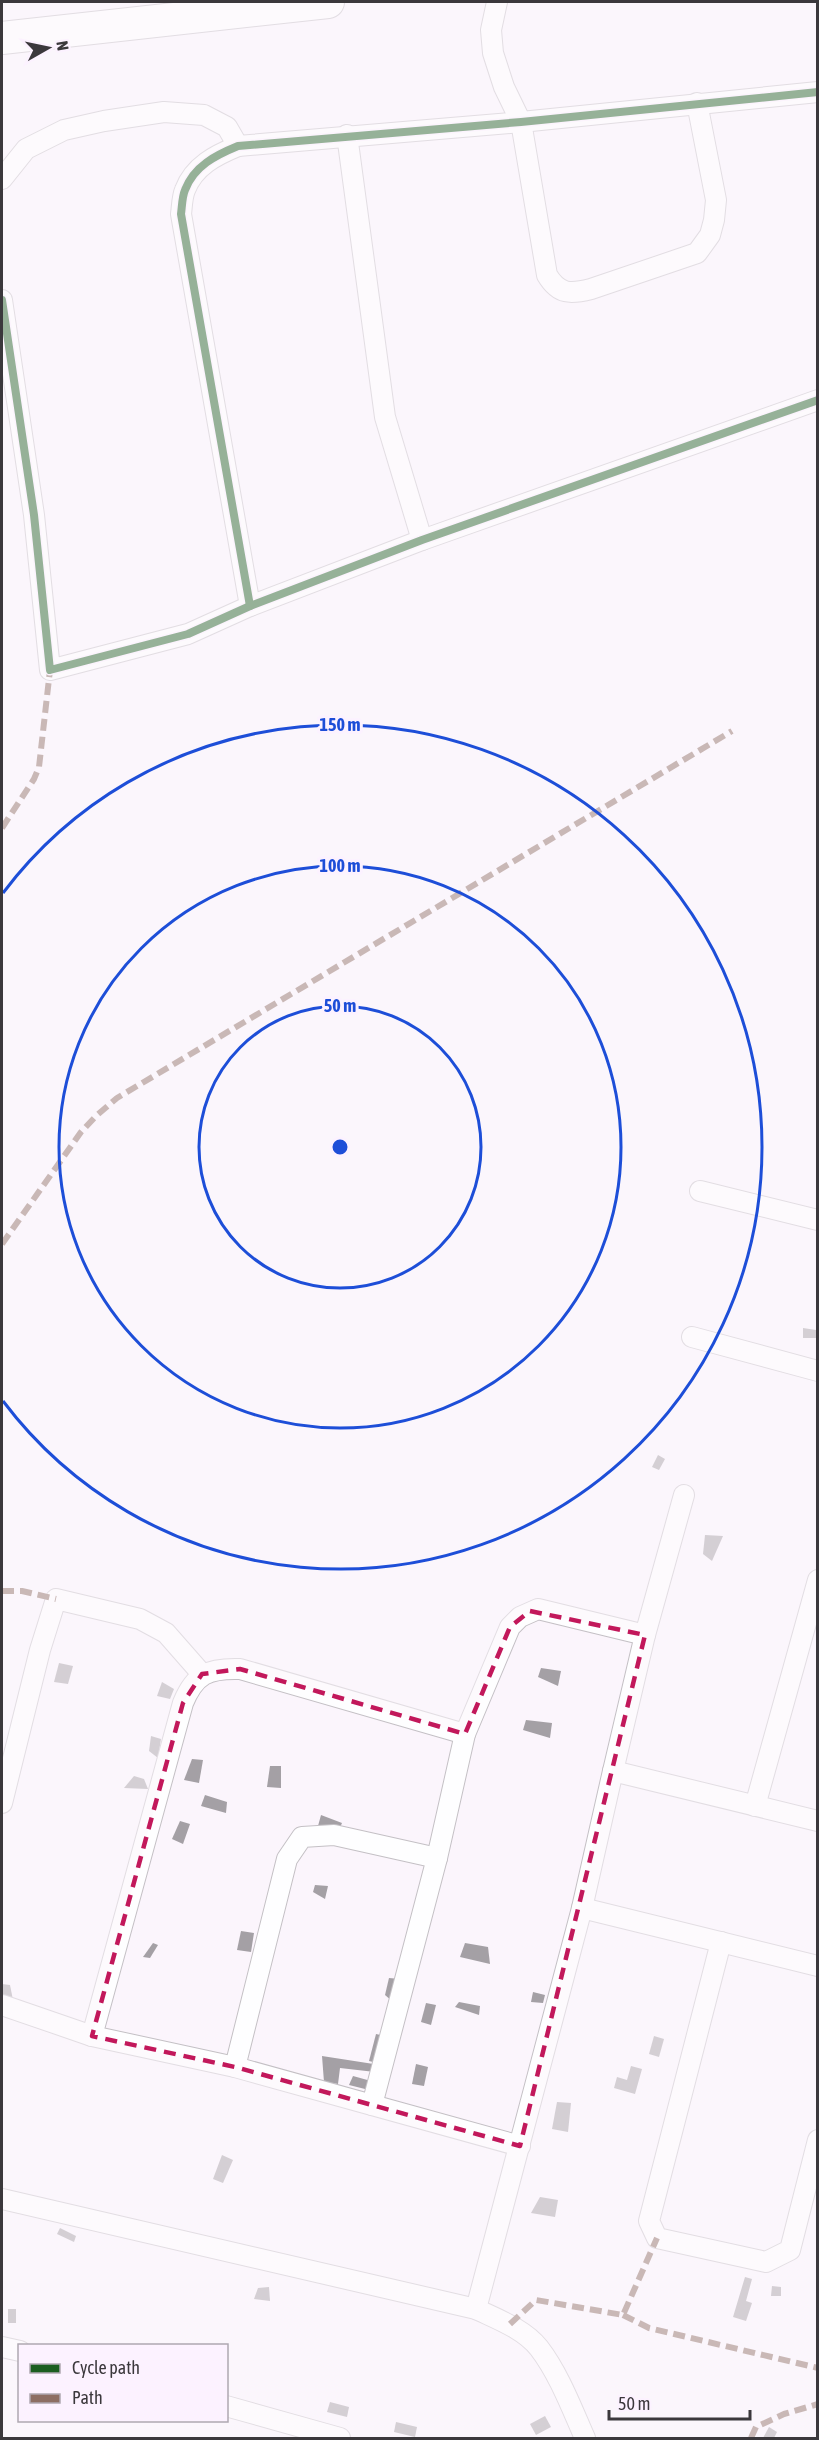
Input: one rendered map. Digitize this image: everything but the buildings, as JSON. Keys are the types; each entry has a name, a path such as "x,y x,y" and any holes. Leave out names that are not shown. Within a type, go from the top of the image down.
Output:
{"main road":[{"path":"2,38 328,2"}],"street":[{"path":"497,2 491,30 494,53 504,87 521,122 547,275 554,286 563,292 576,293 697,253 710,235 716,200 697,103"},
{"path":"250,606 181,214 185,190 197,171 215,155 238,146 521,122 818,92"},
{"path":"2,179 26,149 64,130 164,112 204,115 227,127 238,146"},
{"path":"347,135 385,417 422,540"},
{"path":"2,300 34,515 50,670 188,634 250,606 422,540 818,400"},
{"path":"700,1191 818,1220"},
{"path":"692,1337 818,1371"},
{"path":"476,2309 582,1908 645,1635 684,1495"},
{"path":"755,1806 818,1580"},
{"path":"2,1803 40,1650 56,1599 140,1619 166,1633 202,1674"},
{"path":"372,2105 437,1858 465,1734 510,1627 520,1617 538,1609 645,1635"},
{"path":"92,2036 183,1703 190,1686 202,1674 240,1669 465,1734"},
{"path":"613,1772 818,1821"},
{"path":"235,2067 287,1859 302,1837 334,1835 437,1858"},
{"path":"582,1908 818,1966"},
{"path":"721,1942 649,2221 657,2238 766,2262 790,2250 818,2140"},
{"path":"2,2005 92,2036 235,2067 520,2146"},
{"path":"2,2199 476,2309 510,2324 538,2347 555,2376 585,2439"},
{"path":"2,2347 18,2351"},
{"path":"228,2407 340,2439"}],"highlighted area":[{"path":"530,1611 645,1635 520,2146 235,2067 92,2036 183,1703 202,1674 240,1669 465,1734 510,1627"}],"marked path":[{"path":"2,828 34,779 39,767 50,670"},
{"path":"2,1244 81,1132 117,1098 732,731"},
{"path":"2,1591 22,1591 56,1599"},
{"path":"510,2324 536,2300 623,2315 657,2238"},
{"path":"623,2315 649,2328 818,2368"},
{"path":"751,2438 756,2427 784,2414 818,2404"}],"cycle path":[{"path":"250,606 181,214 185,190 200,168 222,153 238,146 521,122 818,92"},
{"path":"2,300 34,515 50,670 188,634 250,606 422,540 818,400"}]}
